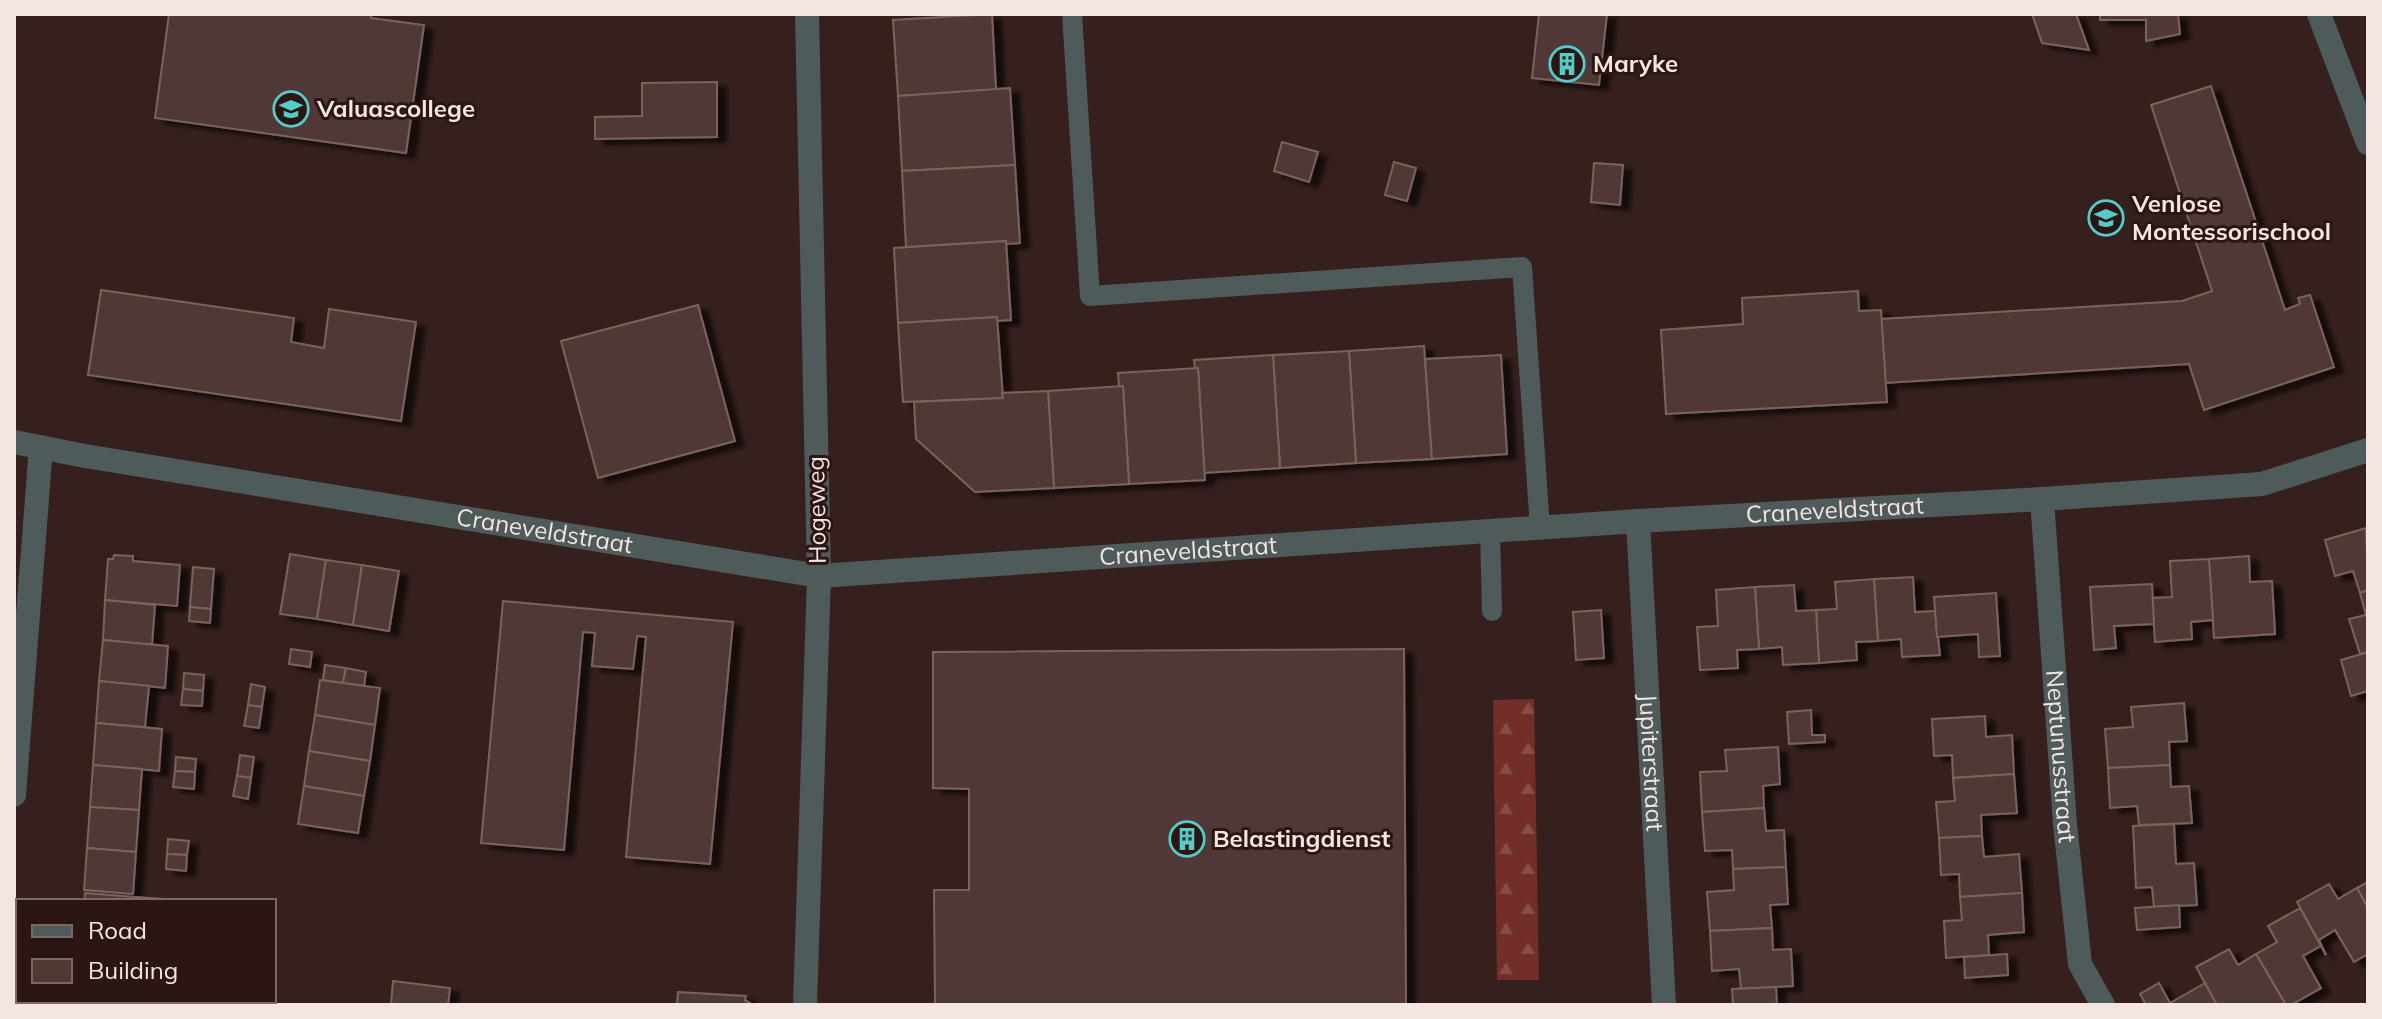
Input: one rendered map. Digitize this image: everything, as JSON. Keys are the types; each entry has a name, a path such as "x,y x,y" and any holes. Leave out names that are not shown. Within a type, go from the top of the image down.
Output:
{"street":[{"name":"Hogeweg","path":"805,1005 819,576 807,14"},
{"path":"2319,14 2368,143"},
{"name":"Craneveldstraat","path":"14,442 819,576 1638,521 2262,484 2368,450"},
{"path":"14,795 41,447"},
{"name":"Neptunusstraat","path":"2042,499 2065,824 2080,964 2103,1005"},
{"name":"Jupiterstraat","path":"1638,521 1664,1005"}],"lane":[{"path":"1072,14 1090,296 1522,267 1540,528"},
{"path":"1490,531 1492,611"}],"green space":[{"path":"1534,699 1539,980 1497,980 1493,700"}],"building":[{"path":"169,14 371,14 371,18 424,25 406,153 155,118"},
{"path":"992,14 996,90 898,96 893,20"},
{"name":"Maryke","path":"1539,14 1607,14 1599,85 1532,78"},
{"path":"2032,14 2076,14 2089,50 2042,43"},
{"path":"2100,14 2178,14 2180,34 2146,41 2146,20 2100,20"},
{"path":"717,82 717,137 595,139 595,117 642,116 642,83"},
{"path":"2211,86 2285,310 2300,304 2298,298 2310,295 2334,367 2204,410 2189,364 1885,383 1881,319 2182,301 2212,291 2151,105"},
{"path":"1010,88 1015,165 902,171 898,96"},
{"path":"1282,142 1318,152 1309,182 1274,171"},
{"path":"1394,162 1416,168 1407,201 1385,195"},
{"path":"1594,163 1623,165 1620,205 1591,202"},
{"path":"1015,165 1020,243 1006,244 1006,241 906,247 902,171"},
{"path":"1006,241 1011,320 997,321 997,317 898,323 894,248"},
{"path":"101,290 294,318 291,342 324,348 329,309 416,322 401,421 88,375"},
{"path":"1858,291 1859,311 1881,310 1887,402 1666,414 1661,330 1743,324 1742,298"},
{"path":"698,305 735,441 598,478 561,341"},
{"path":"997,317 1003,398 903,402 898,323"},
{"path":"1424,346 1432,459 1356,463 1349,351"},
{"path":"1349,351 1356,463 1280,468 1273,355"},
{"path":"1273,355 1280,468 1204,473 1198,368 1195,368 1194,360"},
{"path":"1501,355 1507,454 1432,459 1425,359"},
{"path":"1198,368 1205,480 1129,484 1123,386 1119,386 1118,373"},
{"path":"1123,386 1129,484 1054,488 1048,391"},
{"path":"1048,391 1054,488 975,492 916,439 914,402 1003,398 1002,393"},
{"path":"2366,528 2368,590 2360,593 2353,571 2335,576 2325,540"},
{"path":"290,554 326,560 317,619 280,614"},
{"path":"114,555 133,556 133,561 180,565 177,606 105,600 108,559 113,559"},
{"path":"2249,556 2250,582 2272,581 2275,634 2214,638 2209,559"},
{"path":"2209,559 2213,620 2191,622 2192,639 2155,642 2152,598 2172,597 2170,561"},
{"path":"326,560 362,565 353,625 317,619"},
{"path":"362,565 399,571 389,631 353,625"},
{"path":"193,567 214,569 211,609 190,607"},
{"path":"1913,577 1915,612 1935,611 1940,655 1902,657 1901,639 1878,641 1874,579"},
{"path":"1874,579 1878,641 1856,642 1857,660 1819,663 1816,610 1837,609 1835,582"},
{"path":"2152,584 2154,624 2114,626 2116,648 2094,650 2090,587"},
{"path":"1794,585 1796,611 1816,610 1819,663 1783,665 1782,647 1759,649 1755,587"},
{"path":"1755,587 1759,649 1737,650 1738,668 1700,670 1697,627 1718,626 1716,590"},
{"path":"2368,590 2368,652 2360,654 2349,619 2366,615 2360,593"},
{"path":"1996,593 2000,656 1979,657 1978,634 1937,637 1934,597"},
{"path":"105,600 155,605 152,645 103,640"},
{"path":"503,601 733,622 710,864 626,857 646,637 637,636 633,669 592,666 595,633 583,632 564,850 481,843"},
{"path":"190,607 211,609 210,623 189,621"},
{"path":"1601,610 1604,658 1576,660 1573,612"},
{"path":"103,640 168,646 165,688 99,681"},
{"path":"291,649 312,652 310,667 289,664"},
{"name":"Belastingdienst","path":"1404,649 1406,1005 935,1005 934,890 969,890 969,789 933,788 933,652"},
{"path":"2368,652 2368,691 2351,696 2341,660"},
{"path":"325,665 346,668 343,683 323,680"},
{"path":"346,668 366,672 364,686 343,683"},
{"path":"184,673 204,675 203,691 183,689"},
{"path":"320,680 380,688 375,725 315,715"},
{"path":"99,681 149,686 145,727 96,723"},
{"path":"251,684 265,687 262,707 248,705"},
{"path":"183,689 203,691 202,706 181,705"},
{"path":"2184,703 2187,741 2169,742 2170,765 2108,768 2105,729 2133,727 2131,707"},
{"path":"248,705 262,707 259,728 244,726"},
{"path":"1811,710 1812,735 1825,735 1825,742 1789,744 1787,712"},
{"path":"315,715 375,725 370,761 309,751"},
{"path":"1985,716 1986,737 2012,735 2014,774 1953,778 1952,755 1934,756 1932,719"},
{"path":"96,723 162,729 159,771 93,765"},
{"path":"1778,747 1780,784 1763,786 1764,808 1702,812 1700,772 1727,771 1725,750"},
{"path":"309,751 370,761 364,796 304,786"},
{"path":"240,755 254,757 251,778 237,776"},
{"path":"176,757 196,759 195,772 175,771"},
{"path":"93,765 142,769 139,810 90,807"},
{"path":"2170,765 2171,787 2189,786 2192,823 2139,825 2137,806 2110,808 2108,768"},
{"path":"175,771 195,772 194,789 173,787"},
{"path":"2014,774 2017,813 1981,815 1982,836 1939,838 1936,802 1955,801 1953,778"},
{"path":"237,776 251,778 248,799 233,796"},
{"path":"304,786 364,796 358,833 298,824"},
{"path":"90,807 139,810 136,852 87,848"},
{"path":"1764,808 1766,831 1784,830 1786,867 1733,869 1732,850 1705,851 1702,812"},
{"path":"2174,824 2176,864 2194,863 2197,905 2154,907 2152,887 2136,888 2133,826"},
{"path":"1982,836 1984,857 2019,854 2022,893 1960,897 1959,874 1941,875 1939,838"},
{"path":"168,839 189,841 187,855 167,854"},
{"path":"87,848 136,852 133,894 84,890"},
{"path":"167,854 187,855 186,871 166,869"},
{"path":"1786,867 1788,904 1770,905 1772,928 1710,931 1707,892 1734,890 1733,869"},
{"path":"2368,882 2368,908 2357,888"},
{"path":"2329,884 2338,899 2357,888 2368,908 2368,954 2354,962 2335,930 2319,940 2326,955 2297,902"},
{"path":"85,893 164,899 84,899"},
{"path":"2022,893 2024,932 1988,935 1989,955 1946,958 1944,921 1962,920 1960,897"},
{"path":"2179,905 2180,927 2137,930 2135,908"},
{"path":"2300,908 2326,955 2321,946 2303,956 2321,988 2286,1005 2256,954 2277,942 2268,926"},
{"path":"1772,928 1773,950 1791,949 1793,986 1741,989 1739,969 1712,971 1710,931"},
{"path":"2229,949 2238,965 2256,954 2286,1005 2217,1005 2196,967"},
{"path":"2007,954 2008,975 1965,978 1964,957"},
{"path":"393,981 450,988 448,1005 391,1005"},
{"path":"2159,983 2170,1003 2205,983 2217,1005 2146,1005 2140,994"},
{"path":"1776,987 1777,1005 1733,1005 1732,989"},
{"path":"678,992 746,996 745,1000 753,1005 677,1005"},
{"path":"70,1003 155,1003 155,1005"}],"place":[{"name":"Maryke","path":"1567,64"},
{"name":"Valuascollege","path":"291,109"},
{"name":"Venlose Montessorischool","path":"2106,218"},
{"name":"Belastingdienst","path":"1187,839"}]}
